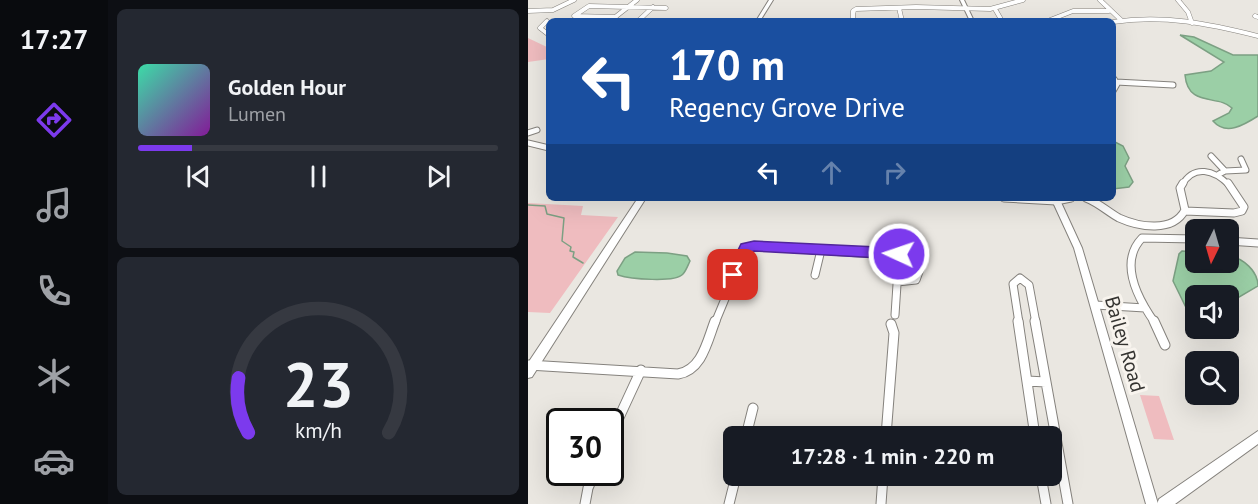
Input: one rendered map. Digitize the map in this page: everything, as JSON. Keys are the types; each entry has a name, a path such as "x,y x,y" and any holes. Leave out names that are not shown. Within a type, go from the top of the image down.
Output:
{"main road":[{"path":"760,18 771,0"},
{"path":"530,368 640,201"},
{"path":"1164,504 1258,437"}],"street":[{"path":"528,11 553,10 574,0"},
{"path":"637,0 628,7 616,17 574,16 589,6 628,7 653,7 666,8"},
{"path":"962,0 971,18"},
{"path":"854,18 855,10 943,7 967,10 995,9 1023,0"},
{"path":"1100,0 1121,20"},
{"path":"1178,0 1188,12 1192,23"},
{"path":"642,18 653,7"},
{"path":"899,8 901,18"},
{"path":"995,9 1000,18"},
{"path":"1055,18 1073,11 1109,11"},
{"path":"1116,21 1154,19 1192,23 1258,36"},
{"path":"540,28 546,22"},
{"path":"540,28 546,27"},
{"path":"540,28 546,34"},
{"path":"1116,80 1173,85"},
{"path":"528,133 537,130"},
{"path":"528,143 546,147"},
{"path":"1185,211 1234,213 1242,211 1244,207 1211,156"},
{"path":"1091,201 1122,219 1141,225 1171,223 1179,219 1185,211 1180,188 1187,176 1199,171 1222,173 1246,170 1241,159"},
{"name":"Bailey Road","path":"1057,201 1078,248 1152,504"},
{"path":"1165,345 1164,339 1145,308 1131,268 1132,249 1142,238 1185,239"},
{"path":"1239,242 1258,243"},
{"path":"530,368 641,370 678,374 689,372 697,365 746,248 754,246 914,254 919,257 920,275 916,280 897,282"},
{"path":"815,275 820,250"},
{"path":"887,426 899,254"},
{"path":"1034,426 1013,284 1020,278 1029,285 1068,504"},
{"path":"1095,305 1145,308"},
{"path":"623,408 641,370"},
{"path":"1027,381 1046,382"},
{"path":"748,426 753,408"},
{"path":"585,504 589,486"},
{"path":"729,504 734,486"},
{"path":"881,504 883,486"},
{"path":"1043,486 1046,504"}],"shaded area":[{"path":"1180,35 1194,37 1233,55 1258,55 1258,116 1241,125 1229,128 1224,128 1213,121 1229,113 1232,108 1226,104 1197,96 1187,85 1185,75 1211,71 1224,62"},
{"path":"528,38 546,47 546,59 528,62"},
{"path":"1116,142 1123,146 1129,158 1125,166 1133,182 1129,187 1116,189"},
{"path":"528,203 583,206 581,215 618,217 550,313 528,312"},
{"path":"1185,251 1185,273 1239,273 1239,259 1253,270 1258,286 1239,297 1239,285 1185,285 1185,306 1173,281 1179,254"},
{"path":"635,252 687,256 690,261 683,274 671,279 642,279 618,275 617,271 625,258"},
{"path":"1140,395 1159,396 1174,440 1154,439"}],"waterway":[{"path":"528,205 545,206 547,214 564,218 562,241 571,247 570,251 574,252 573,257 583,263"}],"route":[{"path":"733,275 741,254 746,248 754,246 899,254"}]}
